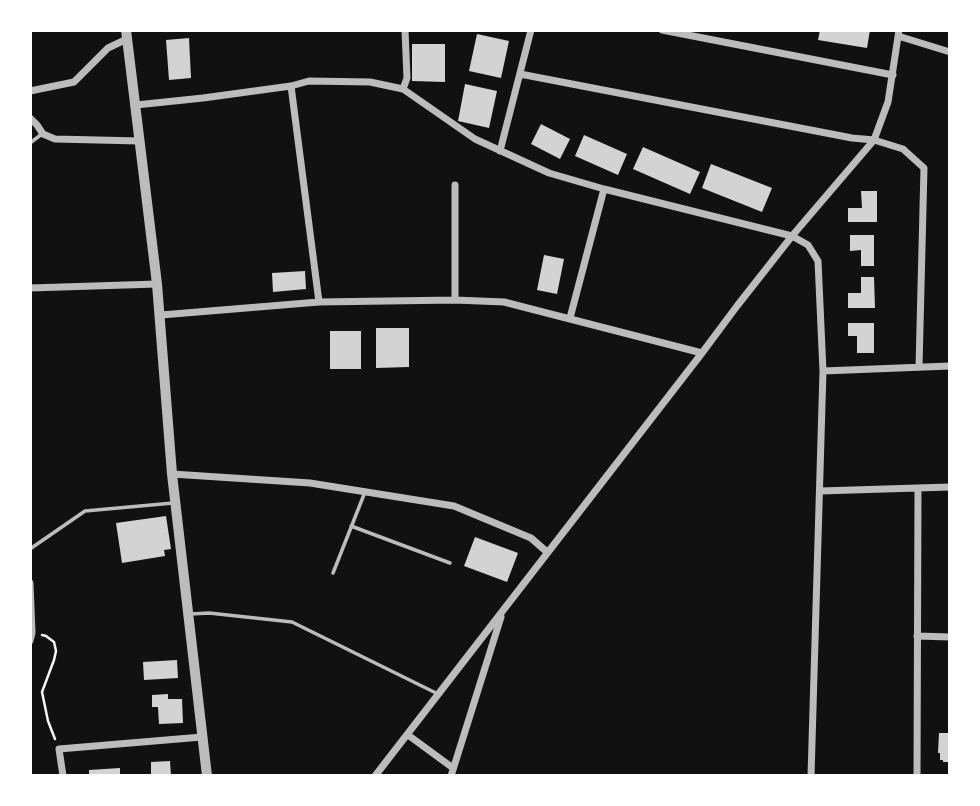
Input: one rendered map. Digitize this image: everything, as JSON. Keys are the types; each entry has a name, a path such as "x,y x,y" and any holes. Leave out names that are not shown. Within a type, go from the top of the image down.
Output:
{"street":[{"path":"403,89 407,78 405,30"},
{"path":"500,151 531,30"},
{"path":"662,30 892,75"},
{"path":"375,776 737,306 792,236 874,140 888,102 899,33 950,52"},
{"path":"30,91 74,82 108,48 127,34 161,315 172,474 207,776"},
{"path":"520,74 874,140 903,149 924,168 919,367"},
{"path":"136,105 291,86 310,81 370,82 403,89 475,139 549,173 792,236 808,245 818,261 823,371 811,776"},
{"path":"291,86 319,302"},
{"path":"30,118 43,134 55,139 140,141"},
{"path":"455,185 455,300"},
{"path":"570,318 604,189"},
{"path":"30,288 157,284"},
{"path":"161,315 319,302 504,302 702,353"},
{"path":"823,371 950,366"},
{"path":"172,474 310,483 454,506 531,538 547,552"},
{"path":"820,491 950,487"},
{"path":"917,776 918,488"},
{"path":"30,583 30,639"},
{"path":"408,735 452,772 503,610"},
{"path":"917,636 950,637"},
{"path":"63,776 59,749 202,737"}],"lane":[{"path":"30,143 43,134"},
{"path":"333,573 365,492"},
{"path":"30,549 85,511 175,503"},
{"path":"351,527 450,563"},
{"path":"188,614 209,613 292,622 438,695"}],"path":[{"path":"30,639 46,636 54,642 54,660 42,692 48,721 59,749"}],"building":[{"path":"820,30 870,30 867,48 818,40"},
{"path":"477,34 509,41 501,78 469,71"},
{"path":"189,38 191,78 169,80 166,40"},
{"path":"412,44 445,44 445,82 412,81"},
{"path":"465,84 497,91 489,128 458,121"},
{"path":"541,124 570,139 560,159 531,144"},
{"path":"584,135 627,154 618,175 575,156"},
{"path":"643,147 700,172 690,194 633,169"},
{"path":"711,164 772,188 762,212 702,188"},
{"path":"861,191 877,191 877,222 848,222 848,208 862,208"},
{"path":"850,235 874,235 874,266 861,266 861,250 850,251"},
{"path":"544,255 564,259 557,294 537,290"},
{"path":"305,271 306,289 273,292 272,273"},
{"path":"861,277 874,277 875,308 848,308 848,293 861,293"},
{"path":"848,323 874,323 874,353 857,353 857,336 848,336"},
{"path":"376,328 409,328 409,367 376,368"},
{"path":"330,331 361,331 361,369 330,369"},
{"path":"166,516 171,549 164,550 165,556 122,563 116,523"},
{"path":"475,537 518,553 507,582 464,566"},
{"path":"177,660 178,678 144,680 143,662"},
{"path":"168,694 168,699 182,699 183,723 159,724 158,707 152,707 152,695"},
{"path":"939,733 950,733 950,762 940,760"},
{"path":"170,761 171,776 151,776 151,762"},
{"path":"120,768 120,776 89,776 89,770"}]}
